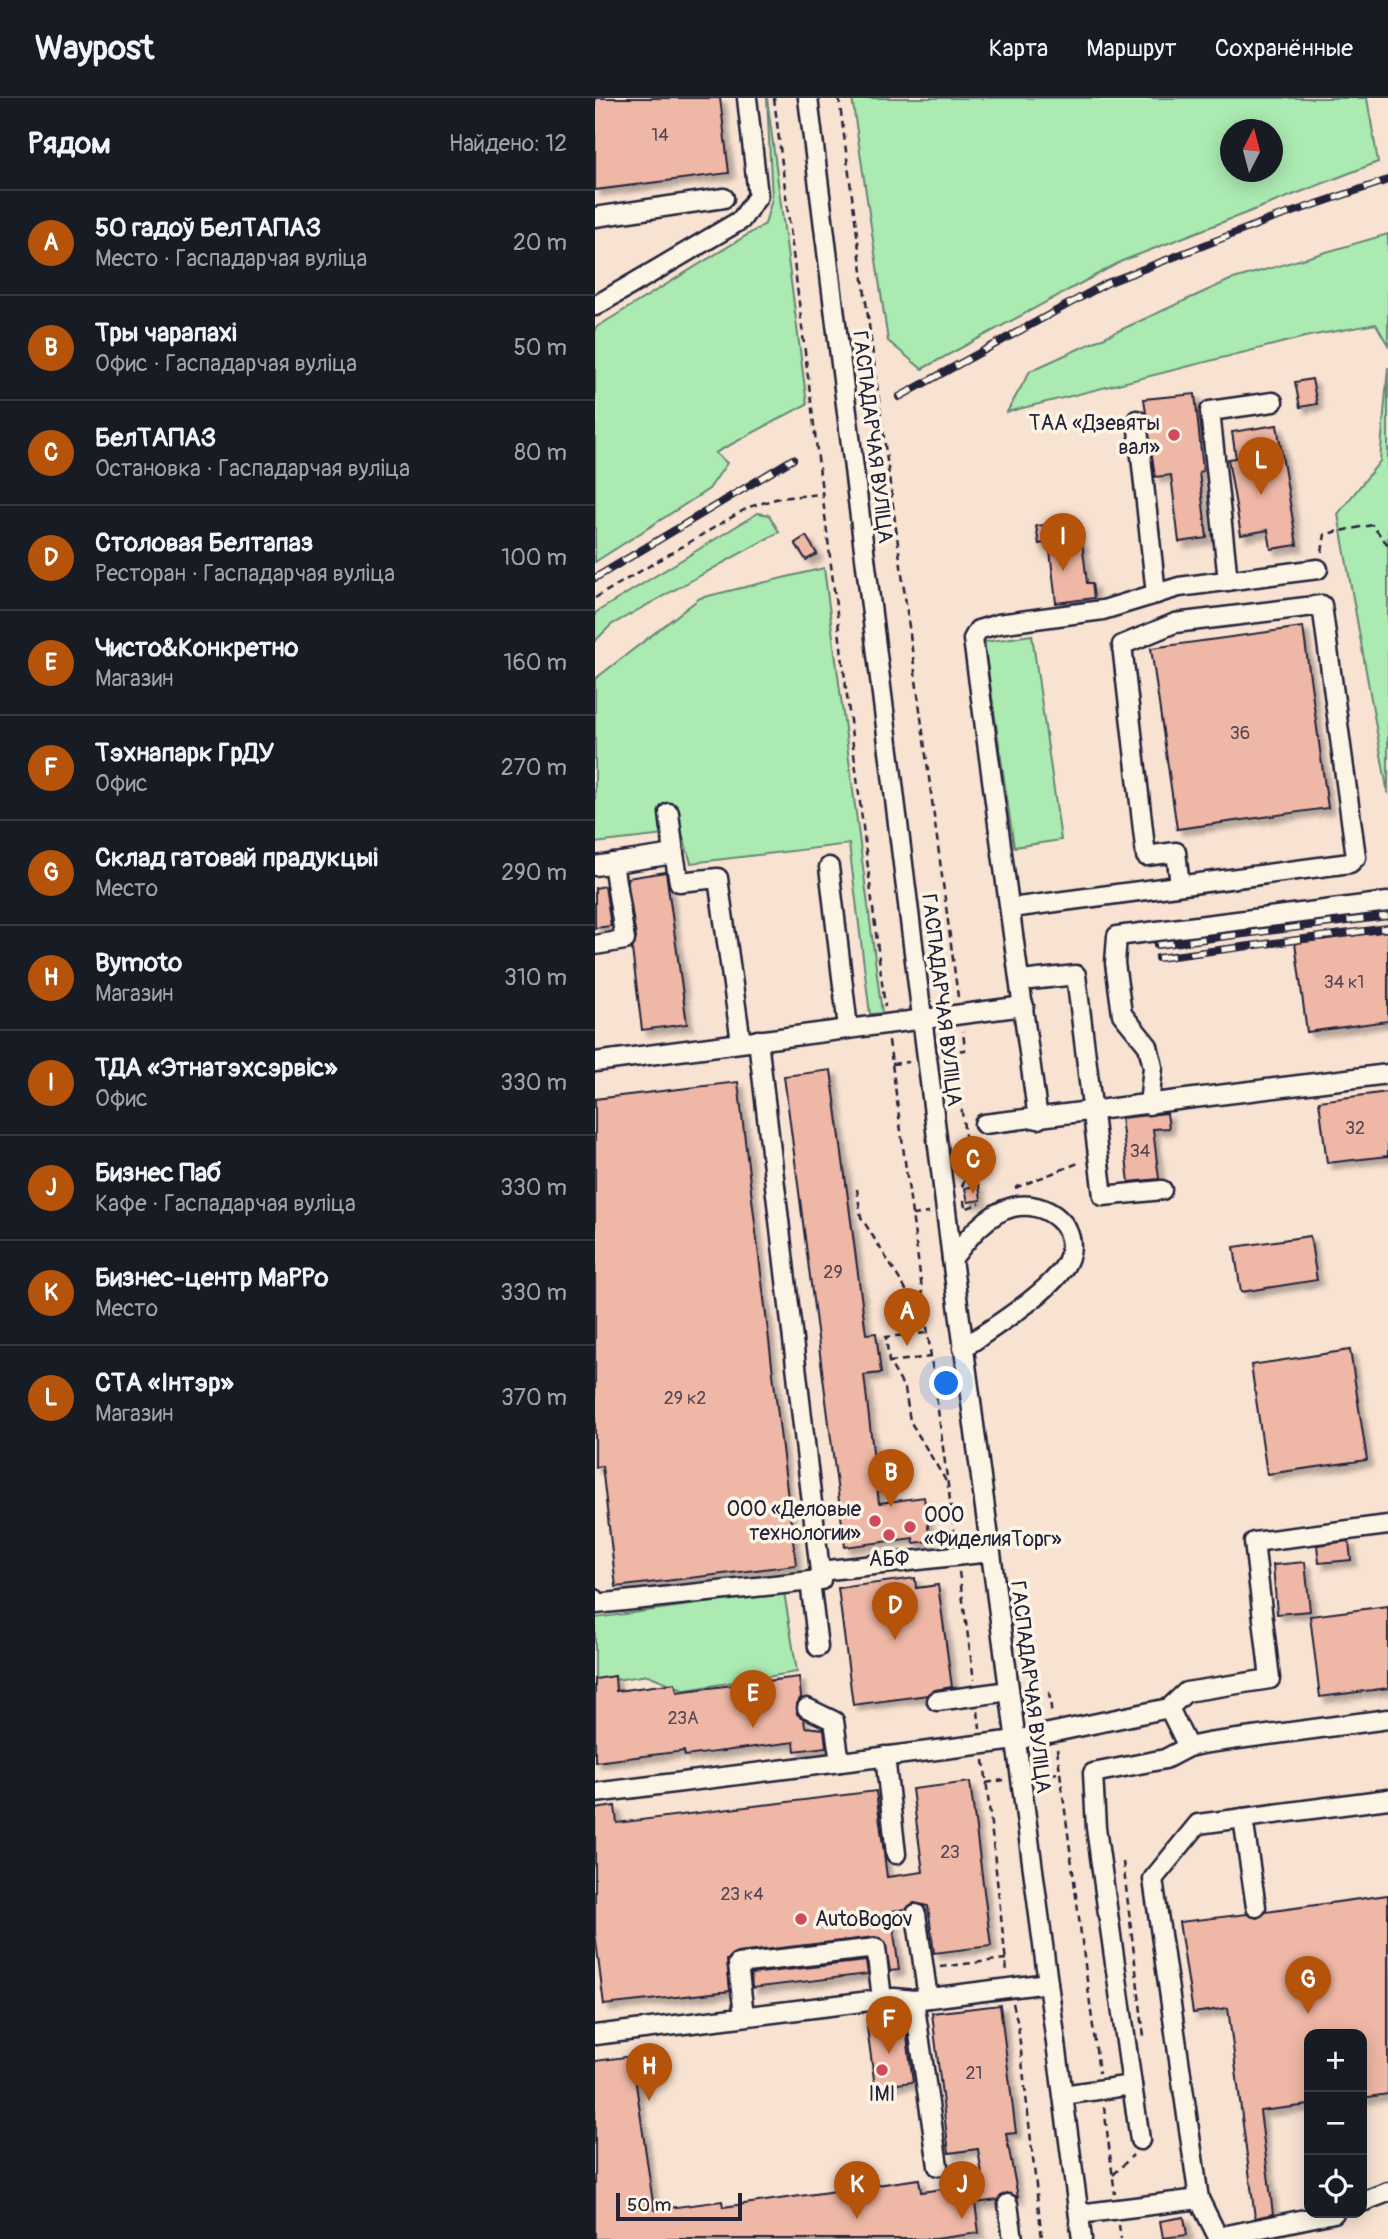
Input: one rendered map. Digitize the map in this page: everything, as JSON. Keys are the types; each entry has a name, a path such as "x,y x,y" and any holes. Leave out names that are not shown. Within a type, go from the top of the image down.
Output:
{"street":[{"path":"595,306 741,220 747,212 758,196 747,98"},
{"name":"ГАСПАДАРЧАЯ ВУЛІЦА","path":"808,98 963,1348 1082,2239"},
{"path":"595,217 725,198"},
{"path":"1228,580 1210,411 1273,402"},
{"path":"1137,420 1156,594"},
{"path":"1038,1119 973,639 978,630 998,624 1104,610 1179,587 1318,569"},
{"path":"1011,908 1350,863 1356,857 1322,605 1175,623 1122,645 1146,856 1175,852 1180,885"},
{"path":"669,813 679,882 718,878 749,1041 815,1576 818,1647"},
{"path":"595,945 625,940 604,864 674,854"},
{"path":"829,866 848,1028"},
{"path":"1149,1105 1153,1067 1148,1046 1122,1014 1115,962 1117,936 1388,902"},
{"path":"1021,981 1076,975 1103,1196 1162,1190"},
{"path":"595,1062 1024,1006"},
{"path":"984,1124 1388,1074"},
{"path":"952,1259 990,1219 1013,1207 1038,1207 1056,1216 1069,1229 1072,1247 1066,1265 1026,1303 963,1348"},
{"path":"595,1793 1016,1740 1169,1708 1186,1692 1270,1679 1254,1542 1388,1525"},
{"path":"595,1599 596,1604 991,1552"},
{"path":"937,1701 1009,1691"},
{"path":"807,1708 834,1721 840,1762"},
{"path":"1169,1708 1188,1747"},
{"path":"1140,2140 1096,1828 1093,1773 1165,1759 1188,1747 1388,1719"},
{"path":"885,1756 897,1854"},
{"path":"1321,2218 1213,2238 1199,2199 1153,1879 1198,1824 1388,1799"},
{"path":"1243,1818 1256,1907"},
{"path":"916,1914 924,1969 921,1999 938,2166"},
{"path":"744,2015 737,1964 876,1948 882,1999"},
{"path":"595,2035 882,1999 921,1999 1048,1983"},
{"path":"1063,2095 1132,2085"},
{"path":"1367,2200 1388,2192"},
{"path":"1079,2214 1199,2199"},
{"path":"1008,2204 1013,2239"}],"path":[{"path":"774,98 887,1024 982,1744"},
{"path":"839,98 961,1014 965,1050 954,1051 969,1166 961,1188 965,1209 989,1199"},
{"path":"595,598 749,507 779,498 822,494"},
{"path":"1318,569 1325,534 1372,525 1388,545"},
{"path":"1013,1189 1097,1155"},
{"path":"857,1189 861,1217 926,1322"},
{"path":"912,1215 929,1213"},
{"path":"927,1332 886,1337 888,1362 905,1390 910,1421 947,1484"},
{"path":"888,1362 930,1357"},
{"path":"1049,1692 1121,2239"},
{"path":"1020,1778 1060,1773"},
{"path":"924,1969 1006,1959"}],"green space":[{"path":"767,98 807,404 715,453 727,463 709,489 595,562 595,328 765,224 772,199"},
{"path":"852,98 1367,98 1378,162 1122,261 922,369 888,341"},
{"path":"1388,234 1388,345 1376,324 1309,336 1007,412 1030,371 1230,280"},
{"path":"1388,367 1388,794 1338,514 1380,461"},
{"path":"758,513 769,515 779,532 611,625 595,641 595,613"},
{"path":"824,568 882,1013 870,1014 849,844 691,863 682,833 595,843 595,679 700,598"},
{"path":"1032,635 1061,840 1014,847 984,642"},
{"path":"784,1592 797,1672 685,1690 648,1675 595,1683 595,1618"}],"building":[{"path":"595,98 720,98 729,173 595,190"},
{"path":"1312,379 1317,404 1300,407 1295,382"},
{"name":"ТАА «Дзевяты вал»","path":"1195,394 1203,471 1199,472 1207,538 1179,542 1171,475 1155,477 1144,399"},
{"path":"1277,425 1297,545 1271,549 1268,530 1241,535 1228,459 1236,458 1232,432"},
{"path":"1074,521 1077,542 1082,542 1087,583 1092,583 1094,598 1056,603 1049,542 1039,544 1036,526"},
{"path":"806,536 817,554 806,560 795,543"},
{"path":"1303,627 1328,808 1177,829 1151,648"},
{"path":"666,872 687,1024 642,1030 632,949 636,938 627,878"},
{"path":"605,886 611,926 595,928 595,888"},
{"path":"1388,931 1388,1021 1307,1032 1295,943"},
{"path":"831,1070 866,1334 876,1333 881,1373 864,1375 879,1503 924,1497 930,1541 914,1543 913,1538 845,1547 784,1076"},
{"path":"738,1082 796,1565 616,1587 602,1466 595,1467 595,1099"},
{"path":"1388,1092 1388,1156 1327,1163 1319,1101"},
{"path":"1167,1113 1169,1128 1153,1129 1159,1179 1129,1182 1121,1118"},
{"path":"979,1185 981,1200 968,1202 965,1188"},
{"path":"1310,1236 1317,1280 1241,1292 1234,1247"},
{"path":"1350,1350 1367,1460 1267,1474 1251,1365"},
{"path":"1349,1541 1351,1560 1319,1563 1317,1545"},
{"path":"1305,1562 1310,1611 1277,1614 1273,1565"},
{"path":"915,1578 916,1588 938,1585 952,1687 935,1690 928,1695 853,1705 838,1588"},
{"path":"1388,1606 1388,1688 1320,1697 1310,1616"},
{"path":"615,1676 616,1691 675,1683 677,1692 799,1677 801,1697 797,1704 797,1714 804,1719 805,1727 824,1729 826,1747 795,1751 794,1742 685,1756 684,1751 595,1762 595,1679"},
{"path":"970,1782 991,1946 934,1953 928,1906 914,1903 906,1909 891,1911 899,1970 890,1971 885,1942 875,1937 737,1953 727,1960 730,1991 604,2005 595,1933 595,1809 615,1806 617,1823 876,1791 887,1877 923,1872 912,1789"},
{"path":"1388,1895 1388,2094 1367,2097 1367,2029 1304,2029 1304,2106 1260,2111 1273,2214 1255,2218 1228,2008 1193,2013 1179,1922 1247,1914 1257,1918 1266,1912"},
{"path":"866,1961 868,1974 752,1988 751,1974"},
{"path":"1000,2005 1016,2133 1006,2134 1018,2197 1007,2193 997,2200 975,2203 979,2233 935,2239 595,2239 595,2061 632,2056 654,2210 722,2201 723,2207 919,2179 921,2192 963,2186 962,2178 982,2175 978,2149 949,2153 932,2013"},
{"path":"905,2022 913,2082 875,2087 867,2027"},
{"path":"1184,2217 1187,2235 1163,2238 1160,2221"}],"railway":[{"path":"899,397 1107,283 1269,220 1388,180"},
{"path":"595,578 793,459"},
{"path":"1157,945 1388,916"},
{"path":"1158,958 1388,928"}],"place":[{"name":"ТАА «Дзевяты вал»","path":"1174,435"},
{"name":"СТА «Інтэр»","path":"1261,495"},
{"name":"ТДА «Этнатэхсэрвіс»","path":"1063,571"},
{"name":"БелТАПАЗ","path":"973,1194"},
{"name":"50 гадоў БелТАПАЗ","path":"907,1346"},
{"name":"Тры чарапахі","path":"891,1507"},
{"name":"ООО «Деловые технологии»","path":"875,1521"},
{"name":"ООО «ФиделияТорг»","path":"910,1527"},
{"name":"АБФ","path":"889,1535"},
{"name":"Столовая Белтапаз","path":"895,1640"},
{"name":"Чисто&Конкретно","path":"753,1728"},
{"name":"AutoBogov","path":"801,1919"},
{"name":"Склад гатовай прадукцыі","path":"1308,2014"},
{"name":"Тэхнапарк ГрДУ","path":"889,2054"},
{"name":"IMI","path":"882,2070"},
{"name":"Bymoto","path":"649,2101"},
{"name":"Бизнес-центр МаРРо","path":"857,2219"},
{"name":"Бизнес Паб","path":"962,2219"}]}
